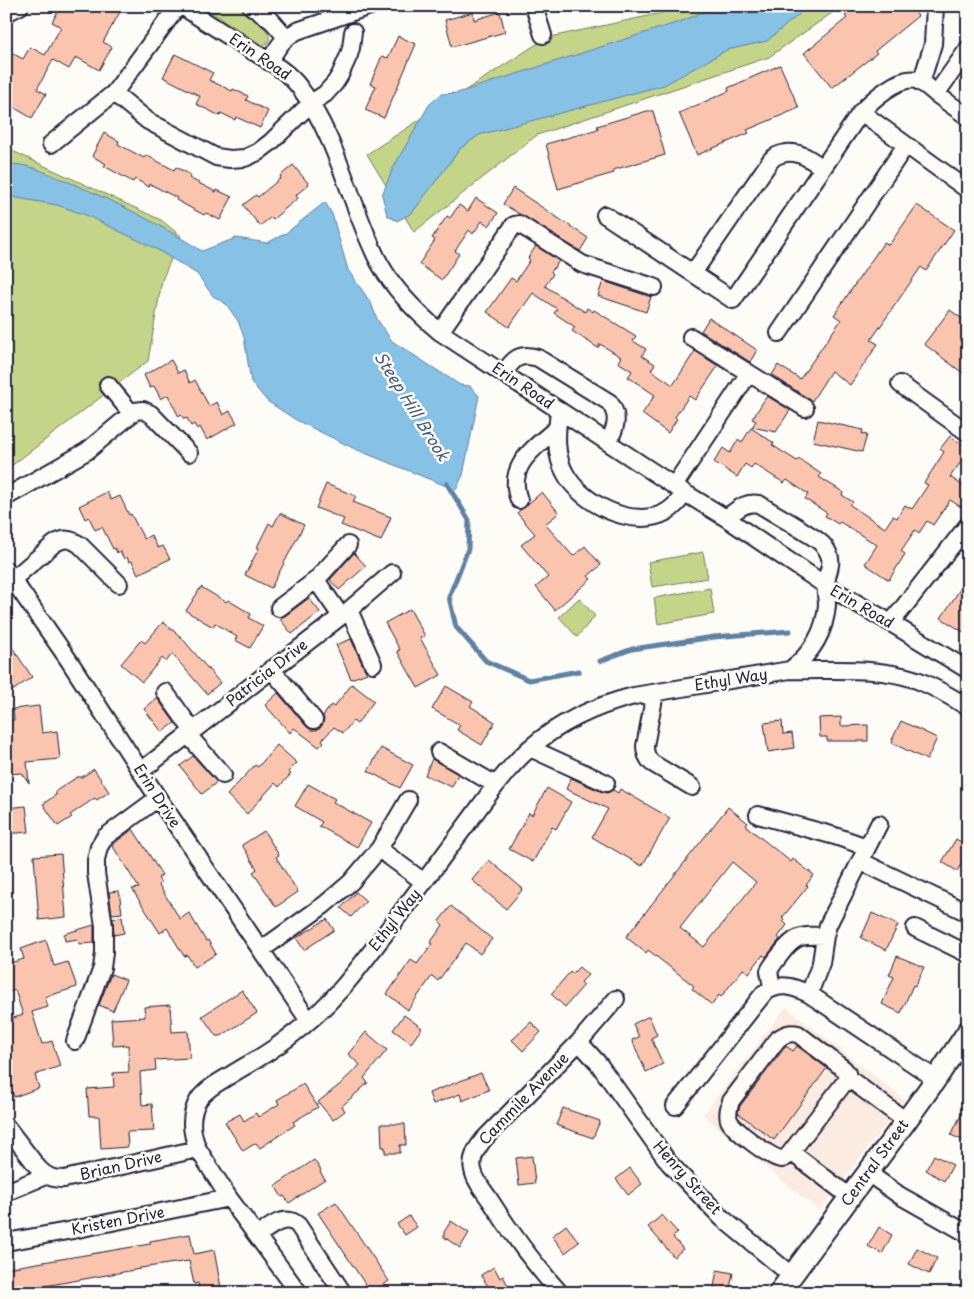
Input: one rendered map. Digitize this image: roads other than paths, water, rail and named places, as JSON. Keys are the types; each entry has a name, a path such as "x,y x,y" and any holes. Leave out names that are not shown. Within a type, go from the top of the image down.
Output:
{"main road":[{"name":"Central Street","path":"778,1293 906,1121 968,1031"}],"street":[{"path":"6,13 20,6"},
{"path":"51,144 114,93 180,6"},
{"name":"Erin Road","path":"180,6 269,62 294,81 311,103 328,135 362,224 380,264 402,296 422,317 440,332 826,585 968,670"},
{"path":"251,6 272,21 286,37"},
{"path":"269,62 278,45 286,37 297,31 370,6"},
{"path":"534,6 543,35"},
{"path":"922,83 933,44 935,6"},
{"path":"114,93 148,121 216,157 230,159 245,158 258,152 271,142 311,103 325,94 338,79 352,48 353,32"},
{"path":"936,94 968,49"},
{"path":"604,215 732,299 735,298 862,112 876,98 899,83 914,80 922,83 968,117"},
{"path":"862,112 968,190"},
{"path":"779,333 906,145"},
{"path":"693,273 774,156 796,153 806,156 823,168"},
{"path":"440,332 516,224 519,224 582,264 654,287"},
{"path":"690,336 805,408"},
{"path":"504,373 511,361 516,358 532,356 609,402 616,412 617,420 613,434 608,442"},
{"path":"559,410 557,446 559,459 570,483 579,493 598,506 622,515 649,518 666,512 678,503 679,489 749,373"},
{"path":"900,384 968,433"},
{"path":"108,385 132,414"},
{"path":"6,497 86,451 139,410 147,411 189,453"},
{"path":"519,500 515,487 519,466 526,455 557,428"},
{"path":"726,518 746,504 752,502 759,504 821,542 829,554 830,568 826,585 826,615 819,636 814,646 790,670"},
{"path":"891,623 968,525"},
{"path":"10,575 60,540 68,539 80,545 119,584"},
{"path":"279,608 316,580 348,545"},
{"name":"Patricia Drive","path":"141,771 345,613 392,573"},
{"name":"Erin Drive","path":"10,575 309,1021"},
{"path":"316,580 345,613 373,664"},
{"path":"271,669 314,720"},
{"name":"Ethyl Way","path":"299,1293 229,1198 198,1149 192,1126 194,1111 200,1098 218,1083 277,1046 309,1021 347,982 506,771 530,748 566,722 596,707 634,696 790,670 857,671 895,674 935,688 968,707"},
{"path":"166,692 191,733 223,775"},
{"path":"655,693 645,752 652,763 692,787"},
{"path":"530,748 606,783"},
{"path":"439,752 496,785"},
{"path":"75,1041 102,968 104,952 104,926 96,873 99,847 105,837 158,798"},
{"path":"261,950 324,905 351,882 379,849 408,800"},
{"path":"758,815 835,836 968,913"},
{"path":"809,994 821,963 828,925 879,824"},
{"path":"379,849 424,882"},
{"path":"915,928 968,954"},
{"path":"772,987 769,971 789,944 802,936 825,936"},
{"path":"675,1106 757,1000 772,987 781,986 799,989 809,994 936,1079"},
{"name":"Cammile Avenue","path":"560,1293 500,1217 475,1178 472,1169 473,1159 477,1149 489,1134 579,1042 616,999"},
{"path":"848,1078 792,1152 782,1159 771,1156 733,1127 729,1120 731,1101 778,1039 793,1032 844,1069 848,1078 906,1121"},
{"name":"Henry Street","path":"579,1042 598,1062 669,1163 722,1218 792,1275"},
{"path":"6,1126 45,1176"},
{"name":"Brian Drive","path":"9,1191 45,1176 54,1179 64,1179 198,1149"},
{"path":"792,1152 850,1197"},
{"path":"868,1173 899,1195 968,1234"},
{"name":"Kristen Drive","path":"6,1242 229,1198"},
{"path":"257,1236 280,1221 294,1221 343,1293"}],"water":[{"path":"715,6 809,6 767,41 727,50 664,85 479,135 460,149 412,213 397,221 387,215 382,195 393,168 429,105 441,94 457,93 685,20"},
{"path":"6,164 31,167 86,189 153,222 202,251 236,238 267,243 286,233 325,202 332,214 348,270 371,303 377,319 392,341 460,385 470,386 479,396 463,475 456,490 355,449 296,420 267,401 251,382 244,337 238,321 226,304 213,296 197,274 156,249 86,215 57,205 6,196"}],"waterway":[{"name":"Steep Hill Brook","path":"447,484 469,520 468,549 449,597 456,627 486,661 529,680 579,671"},
{"name":"Steep Hill Brook","path":"600,661 632,649 714,637 790,631"}]}
